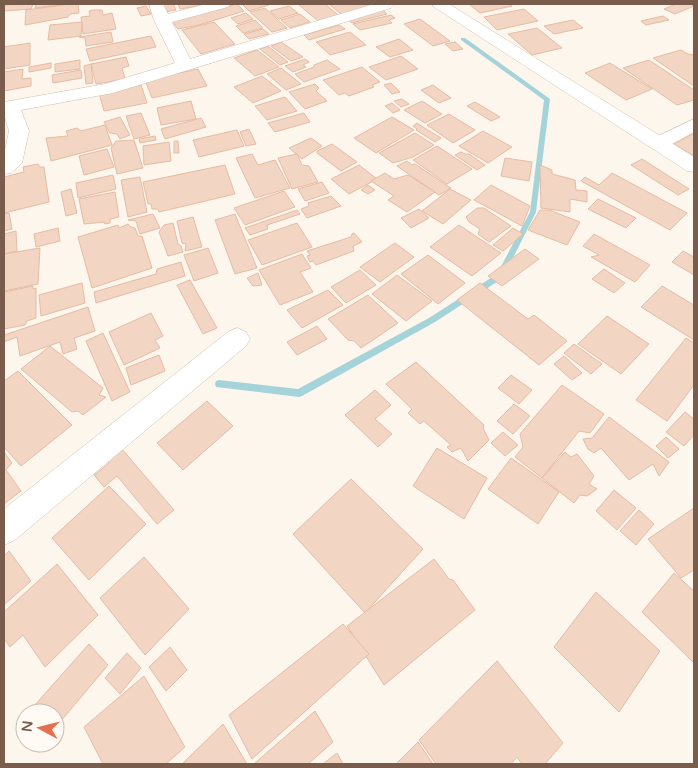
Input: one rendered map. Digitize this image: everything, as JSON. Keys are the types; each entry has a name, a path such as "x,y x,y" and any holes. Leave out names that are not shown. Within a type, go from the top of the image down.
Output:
{"street":[{"path":"156,4 185,66"},
{"path":"162,20 223,4"},
{"path":"439,4 694,166"},
{"path":"4,168 12,163 20,132 7,107 107,89 386,5"},
{"path":"659,143 694,125"},
{"path":"4,529 237,339"}],"building":[{"path":"33,4 31,9 4,11 4,5"},
{"path":"36,4 69,4 35,8"},
{"path":"78,4 79,13 70,14 68,17 25,25 26,10"},
{"path":"161,4 173,4 176,10 164,12"},
{"path":"178,4 209,4 180,9"},
{"path":"237,4 244,11 199,25 178,29 171,20"},
{"path":"242,4 268,4 269,5 249,11"},
{"path":"298,4 325,4 338,15 318,21"},
{"path":"329,4 372,4 374,5 341,14"},
{"path":"469,4 509,4 512,6 480,13"},
{"path":"676,4 691,4 694,6 675,14 664,9"},
{"path":"146,6 151,14 141,16 137,8"},
{"path":"289,6 298,13 279,19 270,11"},
{"path":"265,8 287,28 272,32 250,12"},
{"path":"382,9 387,14 352,23 346,18"},
{"path":"524,9 538,21 497,30 484,17"},
{"path":"102,10 103,15 112,13 116,29 83,34 81,17 90,16 89,11"},
{"path":"246,13 253,19 238,24 231,18"},
{"path":"300,14 310,22 290,28 281,20"},
{"path":"391,15 395,18 389,20 392,23 360,30 353,24"},
{"path":"663,16 669,20 646,25 641,21"},
{"path":"420,19 450,41 433,46 404,24"},
{"path":"255,20 263,28 243,33 236,26"},
{"path":"573,20 583,28 554,34 544,26"},
{"path":"82,22 81,36 48,40 50,25"},
{"path":"214,22 235,44 201,54 182,30"},
{"path":"339,25 345,29 309,40 304,35"},
{"path":"537,28 562,48 532,55 508,34"},
{"path":"263,29 269,34 249,39 244,34"},
{"path":"111,32 113,42 86,46 85,38 79,37"},
{"path":"350,32 366,45 330,55 316,42"},
{"path":"151,36 156,47 90,61 86,49"},
{"path":"399,39 413,50 390,57 376,47"},
{"path":"281,42 303,57 291,61 271,46"},
{"path":"455,42 463,49 453,51 445,44"},
{"path":"30,43 30,65 4,69 4,47"},
{"path":"268,46 288,62 280,65 260,49"},
{"path":"257,50 279,67 255,76 234,58"},
{"path":"681,50 694,55 694,86 653,58"},
{"path":"401,56 418,69 386,80 369,67"},
{"path":"126,57 129,66 122,68 125,79 96,84 91,64"},
{"path":"305,59 309,62 303,65 306,67 293,72 285,66"},
{"path":"80,60 80,69 55,72 55,64"},
{"path":"327,60 340,69 304,82 295,74 314,67 314,65"},
{"path":"649,60 694,90 694,100 677,105 623,68"},
{"path":"51,63 51,68 29,72 29,67"},
{"path":"610,63 652,89 626,100 585,73"},
{"path":"91,64 93,83 86,84 84,66"},
{"path":"362,67 380,82 372,85 374,87 349,96 345,93 339,95 323,80"},
{"path":"281,68 301,84 286,90 267,74"},
{"path":"23,69 22,79 31,78 31,86 4,91 4,72"},
{"path":"198,69 207,86 152,98 145,80"},
{"path":"81,70 82,78 53,83 52,75"},
{"path":"262,76 281,91 253,103 234,87"},
{"path":"391,83 400,92 392,94 384,85"},
{"path":"315,84 319,88 316,91 327,101 305,109 289,92"},
{"path":"141,85 147,103 104,111 99,93"},
{"path":"433,85 451,98 439,103 421,90"},
{"path":"285,97 297,111 267,120 255,106"},
{"path":"402,99 409,104 401,107 394,101"},
{"path":"191,101 196,119 161,125 157,108"},
{"path":"422,101 442,114 425,123 404,110"},
{"path":"475,102 500,117 491,121 467,106"},
{"path":"392,103 400,110 393,113 385,106"},
{"path":"141,113 150,135 134,139 126,116"},
{"path":"304,113 310,122 275,132 268,123"},
{"path":"449,114 475,130 453,143 427,125"},
{"path":"120,117 130,135 120,139 117,134 110,133 104,122"},
{"path":"392,117 414,130 376,153 354,138"},
{"path":"201,118 206,127 165,139 161,129"},
{"path":"417,123 441,138 435,142 416,130 413,126"},
{"path":"105,125 112,145 51,161 46,138 68,136 66,131 77,128 81,131"},
{"path":"249,129 256,144 246,146 240,132"},
{"path":"237,130 244,146 199,157 193,140"},
{"path":"483,131 512,147 488,163 459,146"},
{"path":"415,133 434,145 413,157 393,163 379,153"},
{"path":"694,133 694,156 674,144"},
{"path":"155,136 156,140 140,143 139,139"},
{"path":"311,138 322,146 302,159 289,148"},
{"path":"134,140 143,168 117,174 111,148 116,141"},
{"path":"174,141 178,141 179,153 174,153"},
{"path":"169,142 171,161 144,165 143,146"},
{"path":"332,144 357,162 341,171 317,153 317,151"},
{"path":"437,146 472,169 447,184 413,160"},
{"path":"107,149 114,167 84,175 79,156"},
{"path":"461,152 469,154 485,165 477,170 455,155"},
{"path":"252,154 258,165 275,160 290,188 255,198 236,158"},
{"path":"297,154 302,165 309,166 318,182 292,189 278,158"},
{"path":"505,158 532,162 529,181 501,176"},
{"path":"642,159 689,189 678,195 631,165"},
{"path":"407,161 412,165 415,164 451,188 439,195 397,166"},
{"path":"38,164 40,167 44,167 49,202 4,213 4,177 24,172 23,167"},
{"path":"225,165 235,194 159,212 158,209 152,209 151,204 148,204 143,182"},
{"path":"359,165 377,179 349,194 331,179"},
{"path":"540,165 552,170 552,174 575,180 576,190 587,191 587,202 570,199 570,212 541,208"},
{"path":"385,173 394,179 408,175 435,192 407,212 388,200 394,196 371,181"},
{"path":"612,173 687,213 670,230 581,181 585,177 599,185"},
{"path":"113,175 116,189 78,198 76,183"},
{"path":"140,177 147,212 128,217 121,180"},
{"path":"322,182 329,193 305,201 298,189"},
{"path":"368,185 375,190 368,194 361,190"},
{"path":"491,185 530,206 522,226 474,200"},
{"path":"71,189 77,213 66,216 61,192"},
{"path":"450,189 471,200 443,224 422,211"},
{"path":"284,191 295,207 245,225 234,208"},
{"path":"115,192 119,217 110,219 110,223 105,224 104,222 84,224 79,199"},
{"path":"331,196 341,206 307,218 301,209 309,206 308,203"},
{"path":"598,199 636,218 626,228 588,209"},
{"path":"477,208 484,208 511,226 489,242 478,234 480,229 469,222 466,217"},
{"path":"419,209 429,218 411,228 401,218"},
{"path":"297,210 300,214 267,225 268,229 250,235 245,228"},
{"path":"540,210 549,210 580,222 567,245 528,230"},
{"path":"9,213 12,229 4,231 4,214"},
{"path":"153,214 160,228 140,234 136,221 128,220"},
{"path":"235,214 257,268 235,274 215,220"},
{"path":"193,217 202,247 185,251 186,244 182,243 177,221"},
{"path":"173,223 178,244 183,252 168,256 159,232 164,225"},
{"path":"297,223 312,247 262,265 248,240"},
{"path":"128,224 135,228 138,236 142,236 152,268 92,288 78,237 118,225 119,228"},
{"path":"459,225 501,253 472,276 430,247"},
{"path":"58,228 60,241 36,247 34,234"},
{"path":"513,228 523,234 503,251 493,245"},
{"path":"16,231 17,251 4,254 4,234"},
{"path":"354,233 362,242 353,246 354,251 316,265 313,261 310,262 307,256 310,255 307,251 351,237"},
{"path":"594,234 650,265 635,282 591,257 599,255 583,246"},
{"path":"395,243 414,257 380,282 360,267"},
{"path":"40,248 38,284 4,291 4,254"},
{"path":"208,248 218,273 194,281 184,255"},
{"path":"525,249 539,259 502,286 488,276"},
{"path":"683,251 694,257 694,275 672,262"},
{"path":"302,254 311,268 300,272 313,292 280,305 259,270"},
{"path":"428,255 465,283 438,304 401,274"},
{"path":"181,262 185,276 96,303 94,292 156,274 157,269"},
{"path":"604,269 625,283 614,293 592,279"},
{"path":"360,270 376,285 346,303 331,287"},
{"path":"258,273 262,285 253,286 247,278"},
{"path":"397,275 432,301 406,321 372,294"},
{"path":"190,280 217,328 203,334 177,285"},
{"path":"82,283 85,303 41,316 39,295"},
{"path":"480,283 528,319 534,315 567,341 539,365 457,300"},
{"path":"33,286 33,289 36,288 36,318 27,321 25,325 4,329 4,292"},
{"path":"662,286 694,305 694,340 641,307"},
{"path":"328,290 343,305 302,328 287,310"},
{"path":"368,295 398,323 361,348 354,341 348,340 328,319"},
{"path":"88,307 95,331 74,338 77,349 63,354 60,342 20,356 17,337 4,342 4,335"},
{"path":"151,313 163,336 155,340 160,348 124,365 109,332"},
{"path":"607,316 649,344 621,374 578,344"},
{"path":"317,326 327,339 297,355 287,342"},
{"path":"103,333 130,392 112,401 86,341"},
{"path":"686,338 694,343 694,385 667,421 636,400"},
{"path":"574,344 602,364 591,374 564,353"},
{"path":"50,346 103,388 99,395 106,397 83,415 78,411 72,412 21,369"},
{"path":"159,355 165,371 131,385 126,368"},
{"path":"564,356 582,373 572,380 554,364"},
{"path":"416,362 484,425 483,428 489,440 468,461 461,448 452,452 447,447 451,445 424,421 420,424 408,413 412,409 386,384"},
{"path":"18,371 72,425 21,466 4,447 4,381"},
{"path":"511,375 532,390 519,404 498,388"},
{"path":"562,385 604,414 590,433 579,431 542,478 515,457 523,447 520,434"},
{"path":"375,390 391,405 375,419 392,434 378,447 345,415"},
{"path":"207,401 233,426 183,470 157,443"},
{"path":"514,404 530,416 513,434 497,421"},
{"path":"685,412 694,419 694,435 684,446 666,432"},
{"path":"609,417 669,462 659,476 653,464 629,480 601,448 594,453 588,449 583,439 592,438"},
{"path":"503,432 518,445 505,456 491,443"},
{"path":"666,437 679,449 668,458 656,446"},
{"path":"121,448 174,510 157,524 117,476 104,487 94,475 108,464 110,457"},
{"path":"437,448 487,478 464,519 413,486"},
{"path":"4,452 12,463 6,470 21,491 4,504"},
{"path":"565,452 571,457 577,454 594,476 589,484 597,489 587,496 580,495 574,503 542,478"},
{"path":"511,458 559,492 538,524 488,489"},
{"path":"351,479 423,549 365,613 293,534"},
{"path":"109,486 146,524 89,580 52,538"},
{"path":"614,490 636,508 617,530 596,511"},
{"path":"694,508 694,570 681,578 648,539"},
{"path":"639,510 654,524 636,545 620,531"},
{"path":"9,551 31,581 4,605 4,556"},
{"path":"144,557 189,609 145,655 100,598"},
{"path":"434,559 449,579 453,580 475,610 384,685 347,626"},
{"path":"57,564 98,615 45,667 23,635 10,647 4,639 4,612"},
{"path":"674,573 694,591 694,663 642,612"},
{"path":"596,592 660,651 619,712 554,647"},
{"path":"343,624 369,654 252,759 229,715"},
{"path":"89,644 108,665 65,716 65,703 37,703"},
{"path":"170,647 187,670 166,691 149,667"},
{"path":"127,653 141,668 120,694 105,678"},
{"path":"497,661 563,743 545,764 522,764 517,757 511,764 436,764 419,740"},
{"path":"144,676 185,747 166,764 103,764 84,727"},
{"path":"315,711 333,742 308,764 255,763"},
{"path":"223,724 247,764 182,764"},
{"path":"418,742 433,764 396,764"},
{"path":"337,753 343,764 323,764"}],"waterway":[{"path":"219,384 299,393 432,320 500,276 533,212 547,99 463,39"}]}
